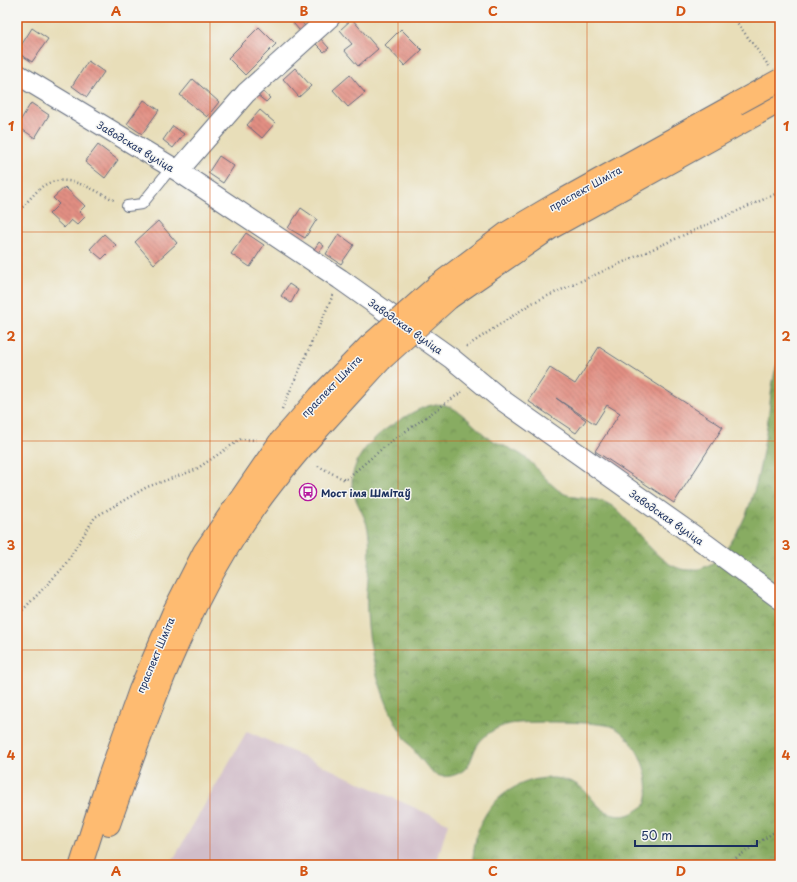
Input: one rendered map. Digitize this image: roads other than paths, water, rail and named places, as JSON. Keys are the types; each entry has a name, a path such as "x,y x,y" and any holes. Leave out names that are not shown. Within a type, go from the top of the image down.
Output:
{"main road":[{"name":"праспект Шміта","path":"740,112 776,75"},
{"name":"праспект Шміта","path":"81,865 140,690 174,611 204,552 279,443 319,397 375,353 444,292 507,233 556,204 740,112 780,101"},
{"name":"праспект Шміта","path":"96,865 150,709 198,600 244,522 294,455 375,353"}],"street":[{"path":"175,169 246,93 330,17"},
{"name":"Заводская вуліца","path":"17,74 175,169 340,279 451,358 502,400 707,545 780,599"}],"lane":[{"path":"126,206 142,204 175,169"}],"place":[{"name":"Мост імя Шмітаў","path":"308,492"}]}
